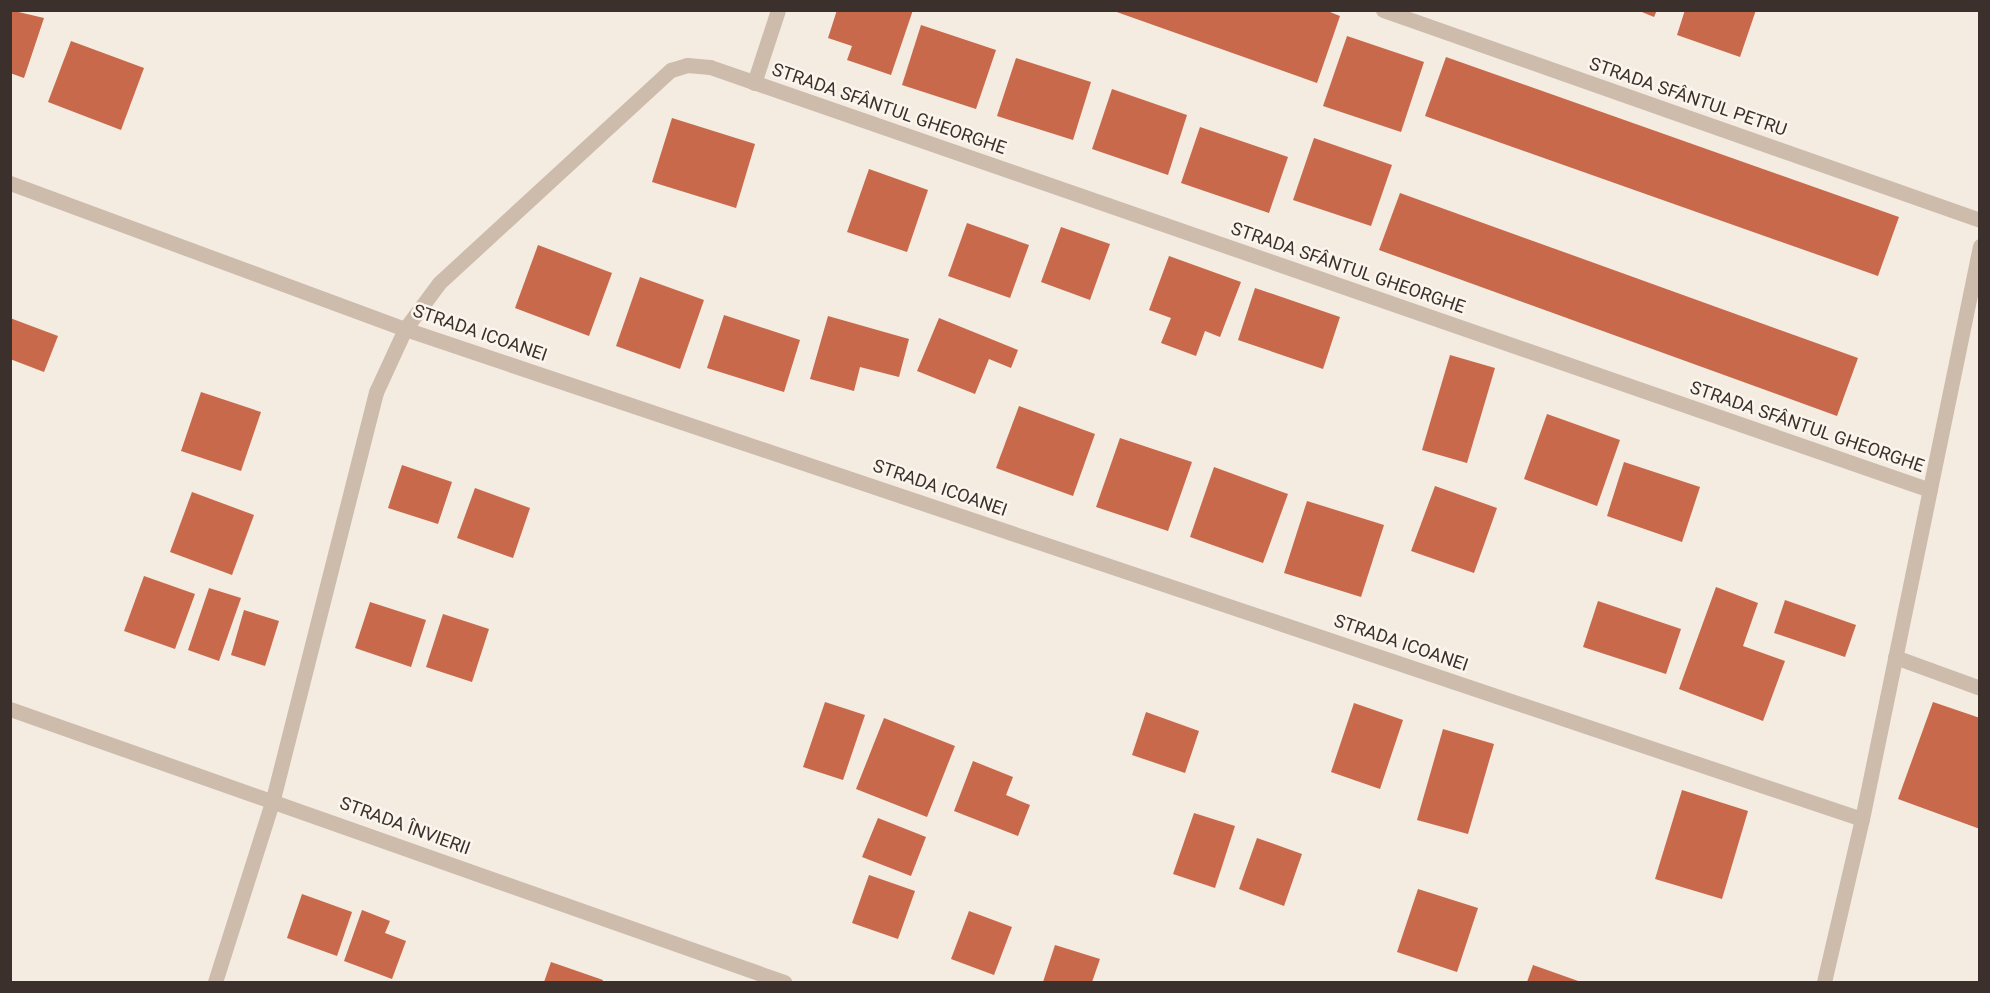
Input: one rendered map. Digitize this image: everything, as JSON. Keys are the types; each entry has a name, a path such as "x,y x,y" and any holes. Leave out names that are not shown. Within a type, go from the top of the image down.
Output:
{"street":[{"path":"754,82 778,10"},
{"name":"STRADA SFÂNTUL PETRU","path":"1383,10 1980,220"},
{"name":"STRADA SFÂNTUL GHEORGHE","path":"215,982 273,799 376,392 405,329 439,283 671,70 687,65 710,67 754,82 1929,490"},
{"name":"STRADA ICOANEI","path":"10,183 405,329 1862,819"},
{"path":"1824,982 1862,819 1980,246"},
{"path":"1896,657 1980,688"},
{"name":"STRADA ÎNVIERII","path":"10,709 273,799 784,982"}],"building":[{"path":"10,10 44,18 24,78 10,73"},
{"path":"837,10 913,10 891,75 847,60 852,46 828,38"},
{"path":"1111,10 1325,10 1340,16 1317,83"},
{"path":"1637,10 1657,10 1654,17"},
{"path":"1685,10 1756,10 1740,57 1677,35"},
{"path":"921,25 996,50 976,109 902,85"},
{"path":"1347,36 1424,62 1401,132 1323,106"},
{"path":"71,41 144,68 121,130 48,102"},
{"path":"1446,57 1899,217 1878,276 1425,116"},
{"path":"1016,58 1091,82 1073,140 997,116"},
{"path":"1112,89 1187,115 1168,175 1092,149"},
{"path":"672,118 755,144 736,208 652,182"},
{"path":"1200,127 1288,157 1269,213 1181,183"},
{"path":"1314,138 1392,165 1371,226 1293,200"},
{"path":"869,169 928,190 907,252 847,232"},
{"path":"1400,193 1858,358 1837,416 1379,250"},
{"path":"967,223 1029,245 1010,298 948,276"},
{"path":"1061,227 1110,244 1090,300 1041,282"},
{"path":"538,245 612,273 589,336 515,308"},
{"path":"1169,256 1241,282 1220,337 1205,331 1196,356 1161,343 1171,318 1149,310"},
{"path":"640,277 704,300 680,369 616,346"},
{"path":"1255,288 1340,317 1323,369 1238,340"},
{"path":"724,315 800,340 784,392 707,368"},
{"path":"828,316 909,339 899,377 860,367 854,391 810,379"},
{"path":"10,318 58,336 44,372 10,359"},
{"path":"939,318 1018,350 1011,368 989,359 975,394 917,371"},
{"path":"1450,355 1495,368 1467,463 1422,450"},
{"path":"201,392 261,412 241,471 181,451"},
{"path":"1019,406 1095,434 1073,496 996,468"},
{"path":"1547,414 1620,440 1597,506 1524,479"},
{"path":"1120,438 1192,462 1168,531 1096,507"},
{"path":"1624,462 1700,487 1682,542 1607,516"},
{"path":"402,465 452,482 438,524 388,508"},
{"path":"1214,467 1288,494 1263,563 1190,537"},
{"path":"1435,486 1497,508 1474,573 1411,551"},
{"path":"475,488 530,508 513,558 457,538"},
{"path":"192,492 254,515 232,575 170,552"},
{"path":"1307,501 1384,525 1361,597 1284,573"},
{"path":"144,576 195,594 175,649 124,631"},
{"path":"1716,587 1758,603 1743,646 1785,661 1763,721 1679,689"},
{"path":"209,588 241,598 219,661 188,650"},
{"path":"1785,600 1856,625 1845,657 1774,633"},
{"path":"1598,601 1681,629 1666,674 1583,647"},
{"path":"370,602 426,620 411,667 355,648"},
{"path":"244,610 279,621 265,666 231,655"},
{"path":"443,614 489,629 472,682 426,667"},
{"path":"825,702 865,715 843,780 803,767"},
{"path":"1933,702 1980,718 1980,829 1898,799"},
{"path":"1354,703 1403,720 1380,789 1331,772"},
{"path":"1146,712 1199,731 1185,773 1132,755"},
{"path":"884,718 955,746 927,817 856,789"},
{"path":"1443,729 1494,744 1468,834 1417,820"},
{"path":"973,761 1013,777 1006,795 1030,805 1018,836 954,811"},
{"path":"1682,790 1748,811 1722,899 1655,879"},
{"path":"1194,813 1235,826 1215,888 1173,874"},
{"path":"878,818 926,837 911,876 862,857"},
{"path":"1257,838 1302,854 1284,906 1239,889"},
{"path":"869,875 915,891 898,939 852,923"},
{"path":"1418,889 1478,908 1457,972 1397,952"},
{"path":"302,894 352,912 337,956 287,938"},
{"path":"362,910 390,921 385,933 406,941 392,979 344,961"},
{"path":"969,911 1012,927 994,975 951,959"},
{"path":"1055,945 1100,959 1092,982 1043,982"},
{"path":"551,962 603,980 602,982 544,982"},
{"path":"1533,965 1581,982 1527,982"}]}
